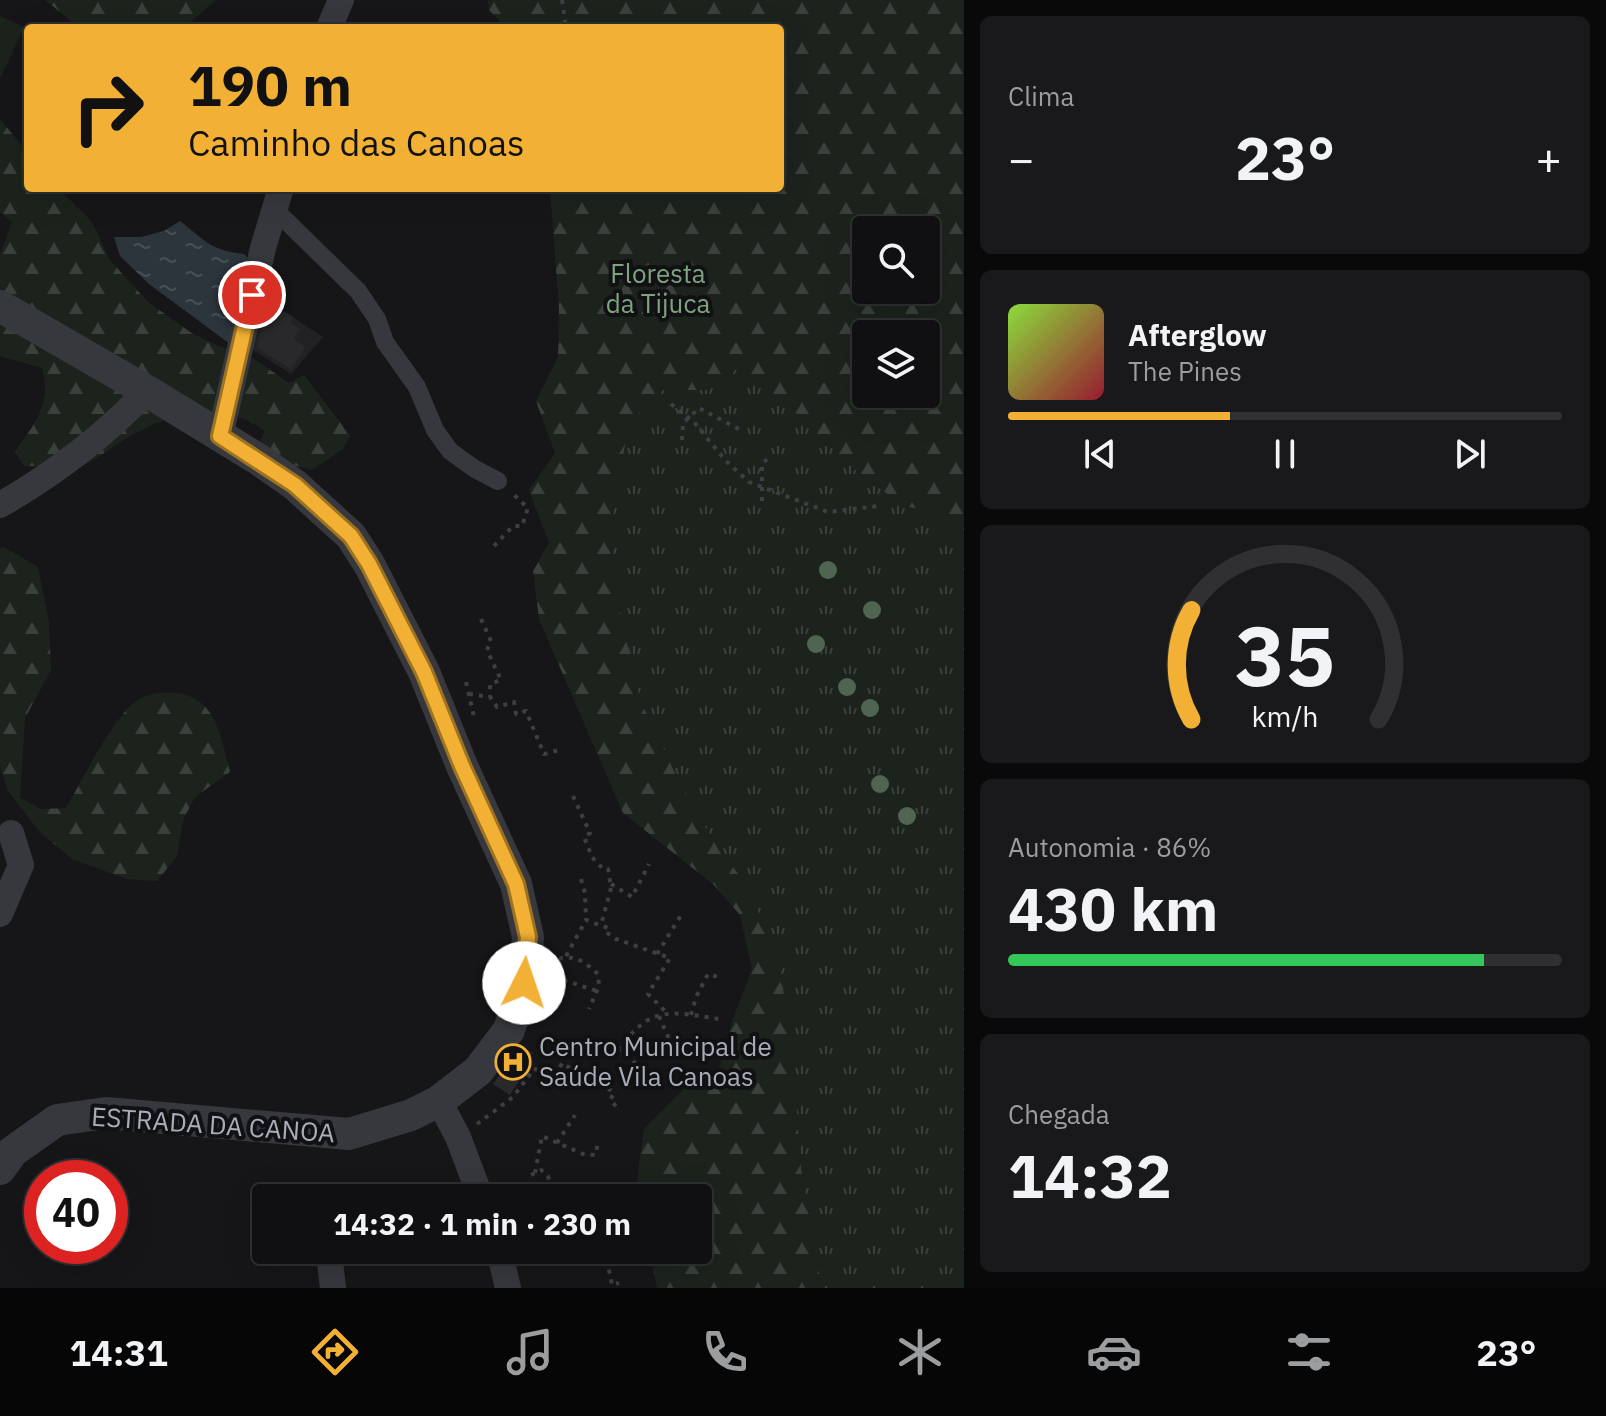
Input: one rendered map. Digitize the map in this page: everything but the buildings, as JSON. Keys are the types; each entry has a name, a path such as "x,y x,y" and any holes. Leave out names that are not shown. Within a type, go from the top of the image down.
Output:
{"street":[{"path":"331,24 341,0"},
{"path":"223,423 277,199"},
{"path":"277,199 358,291 377,319 385,342 417,387 435,430 450,451 498,481"},
{"name":"ESTRADA DA CANOA","path":"0,306 147,391 223,423 351,536 369,564 424,672 462,766 516,884 539,980 509,1030 478,1071 439,1101 411,1115 349,1134 106,1113 57,1120 12,1152 0,1169"},
{"path":"0,505 77,455 147,391"},
{"path":"0,914 21,865 11,833"},
{"path":"439,1101 458,1137 476,1184"},
{"path":"502,1264 508,1288"}],"path":[{"path":"562,0 565,24"},
{"path":"671,404 689,417 738,474 749,482 828,512 878,506"},
{"path":"682,440 683,423 699,408 744,432"},
{"path":"762,501 762,464 770,456"},
{"path":"494,546 513,526 522,526 528,508 498,481"},
{"path":"481,619 491,641 487,650 501,680 490,684 490,697 497,707 514,702 516,714 526,711 544,754 559,750"},
{"path":"469,694 490,697"},
{"path":"573,796 590,833 584,837 592,857 603,869 608,869 611,884 601,925"},
{"path":"611,884 632,897 649,864"},
{"path":"566,956 586,920 581,879"},
{"path":"657,954 683,912"},
{"path":"586,920 608,928 606,932 616,939 670,958 648,994 668,1014"},
{"path":"539,980 561,958 576,957 598,974 597,991 589,1009"},
{"path":"691,1015 708,974 722,978"},
{"path":"539,980 597,991"},
{"path":"458,1137 513,1097 534,1069 557,1073 562,1063 573,1070 582,1054 586,1055 602,1044 613,1053 646,1021 659,1016 691,1015 719,1019"},
{"path":"659,1016 675,1053"},
{"path":"617,1049 642,1068"},
{"path":"575,1066 592,1081 600,1082 614,1093 610,1100 616,1106"},
{"path":"557,1143 575,1115"},
{"path":"550,1184 548,1176 541,1170 533,1174 542,1136 583,1154 595,1155 599,1140"},
{"path":"608,1264 612,1285 619,1283"}],"shaded area":[{"path":"258,294 323,337 291,374 242,343"}],"green space":[{"path":"45,0 216,0 188,24 75,24"},
{"name":"Floresta da Tijuca","path":"488,0 964,0 964,521 902,505 854,469 782,400 739,367 709,390 663,390 629,422 610,532 621,617 640,700 707,830 751,892 781,973 794,1075 801,1168 822,1288 657,1288 652,1264 712,1264 712,1184 637,1184 644,1129 686,1087 720,1066 752,969 740,915 714,885 623,813 539,619 533,571 549,543 529,490 555,453 536,401 558,357 559,309 550,192 784,192 784,24 502,24 489,10"},
{"path":"0,16 24,27 0,79"},
{"path":"0,119 24,148 24,192 62,192 92,222 109,259 148,302 193,334 228,350 247,354 289,383 304,375 350,435 343,449 312,470 280,462 257,449 265,431 248,421 230,415 193,414 174,417 138,431 80,466 24,466 15,451 40,412 45,380 42,368 0,356 0,254 12,222 0,212"},
{"path":"739,367 782,400 854,469 902,505 964,521 964,1288 822,1288 801,1168 794,1075 751,892 707,830 640,700 621,617 610,532 629,422 663,389 708,390"},
{"path":"4,547 38,567 49,622 51,670 25,718 20,798 41,809 66,808 120,718 133,704 149,695 180,694 194,698 212,716 218,728 230,772 195,797 183,820 177,856 157,881 127,879 72,859 40,832 8,791 0,767 0,548"}],"water":[{"path":"180,221 209,244 244,254 249,260 230,344 149,284 120,256 114,237 141,237 164,231"}],"place":[{"name":"Centro Municipal de Saúde Vila Canoas","path":"513,1062"}],"route":[{"path":"252,295 220,436 295,485 351,536 369,564 424,672 462,766 516,884 528,937 524,983"}]}
